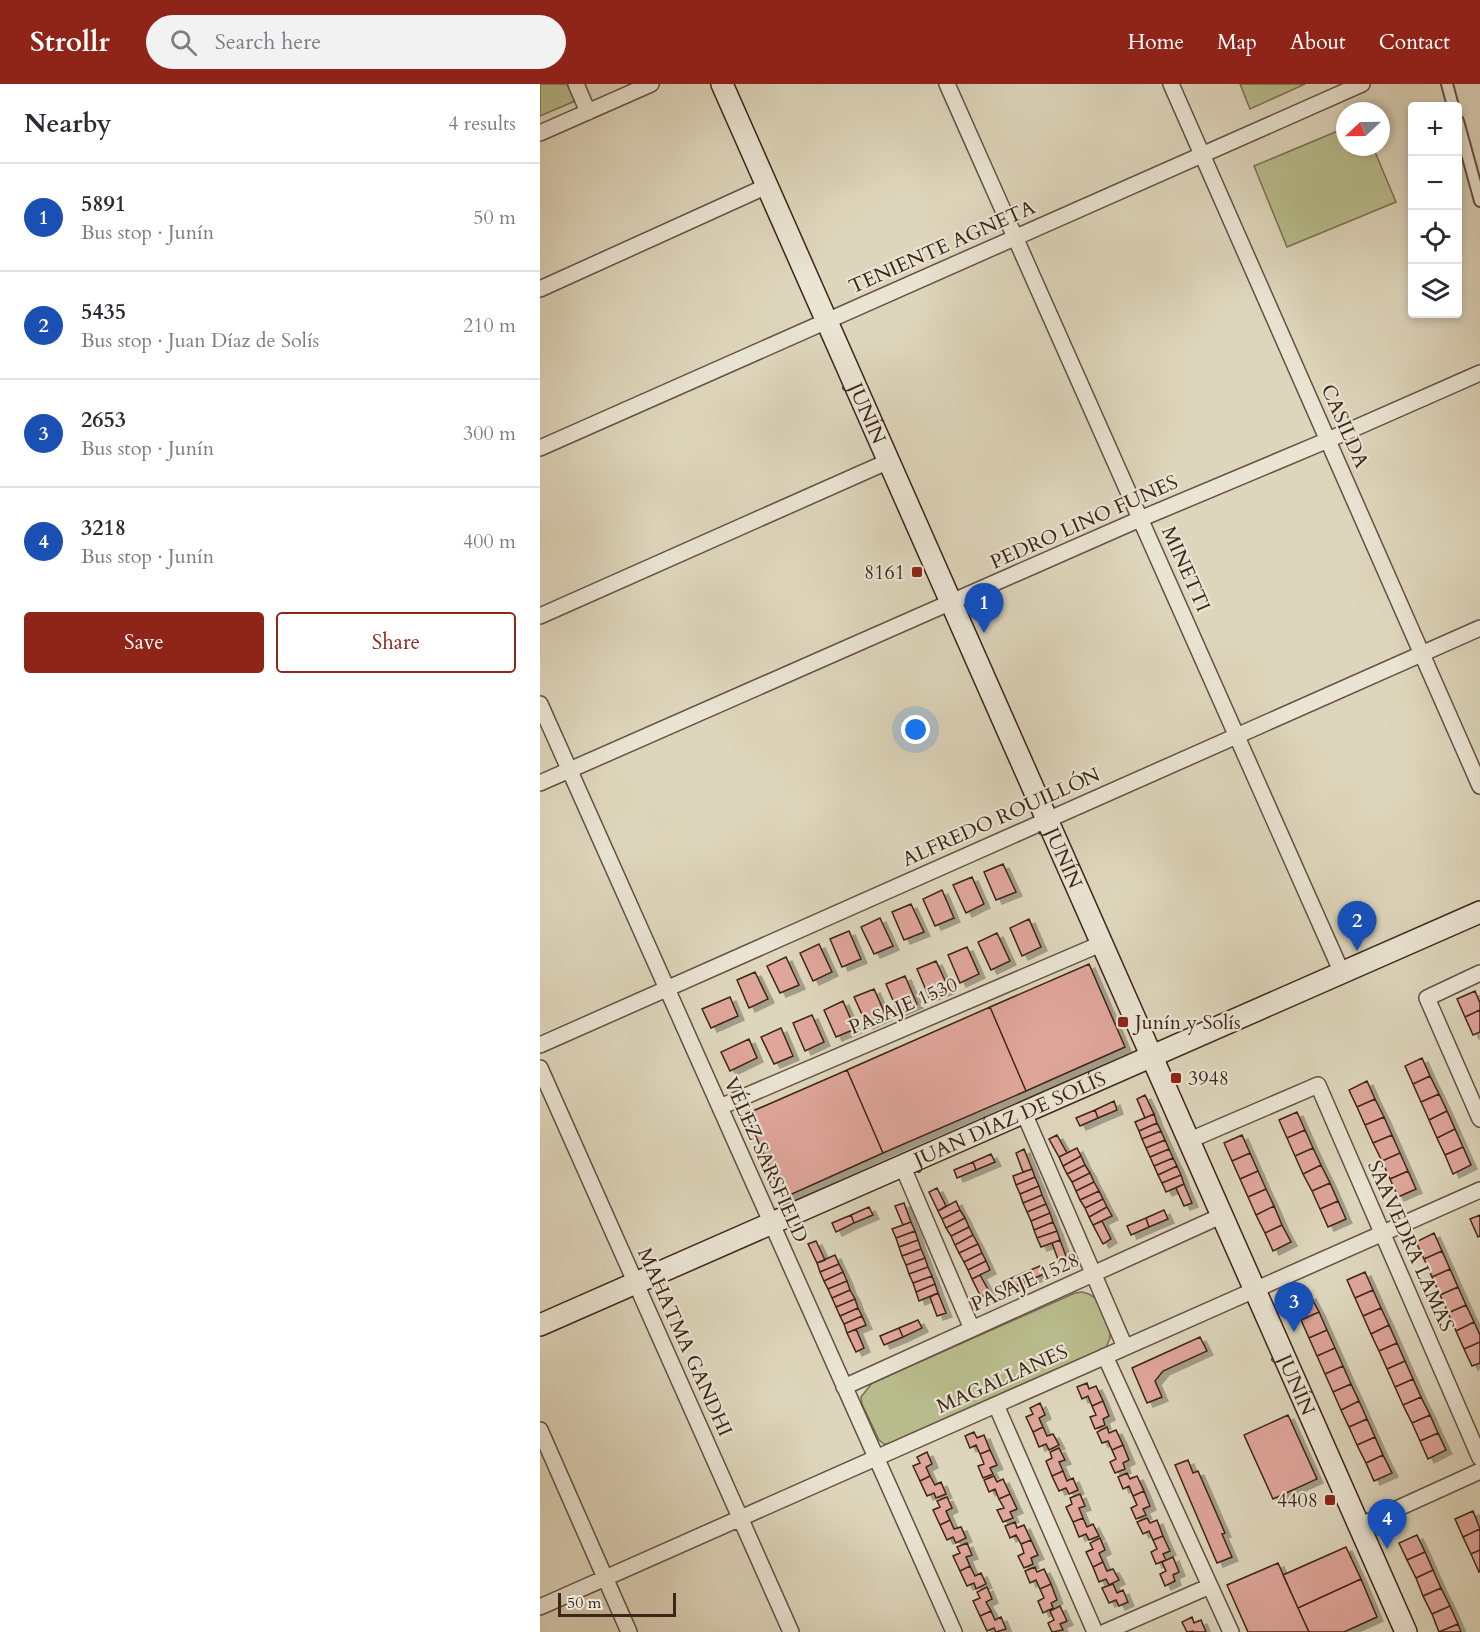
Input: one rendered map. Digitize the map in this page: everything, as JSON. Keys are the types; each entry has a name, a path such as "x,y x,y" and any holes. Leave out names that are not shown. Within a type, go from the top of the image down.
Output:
{"main road":[{"name":"JUNÍN","path":"722,84 1406,1632"},
{"name":"JUAN DÍAZ DE SOLÍS","path":"540,1325 1480,912"}],"street":[{"path":"576,84 588,112"},
{"path":"540,133 651,84"},
{"name":"MINETTI","path":"947,84 1342,973"},
{"name":"CASILDA","path":"1171,84 1480,786"},
{"name":"TENIENTE AGNETA","path":"540,448 1362,84"},
{"path":"1447,84 1452,102"},
{"path":"1462,136 1480,201"},
{"path":"540,289 767,186"},
{"name":"PEDRO LINO FUNES","path":"540,783 1140,519 1480,373"},
{"path":"540,616 889,461"},
{"name":"ALFREDO ROUILLÓN","path":"540,1044 1480,628"},
{"name":"VÉLEZ SARSFIELD","path":"540,704 954,1632"},
{"name":"PASAJE 1530","path":"720,1107 1103,943"},
{"path":"1480,974 1426,998 1480,1119"},
{"name":"MAHATMA GANDHI","path":"540,1068 791,1632"},
{"name":"SAAVEDRA LAMAS","path":"1190,1140 1318,1085 1480,1458"},
{"path":"1024,1113 1125,1347"},
{"path":"902,1165 972,1329"},
{"name":"MAGALLANES","path":"540,1607 1480,1191"},
{"name":"PASAJE 1528","path":"844,1387 1223,1215"},
{"path":"1106,1356 1232,1632"},
{"path":"996,1405 1095,1632"},
{"path":"540,1430 629,1632"},
{"path":"1359,1526 1480,1471"},
{"path":"1106,1632 1210,1586"}],"green space":[{"path":"540,84 567,84 575,101 540,116"},
{"path":"1240,84 1305,84 1250,109"},
{"path":"1336,132 1336,156 1377,156 1396,202 1287,247 1254,166"},
{"path":"1082,1292 1097,1299 1110,1328 1110,1338 1105,1350 889,1444 884,1444 879,1440 861,1397 872,1383 1075,1293"}],"building":[{"path":"1003,864 1016,892 996,900 984,872"},
{"path":"972,877 984,904 966,913 953,885"},
{"path":"942,890 954,918 935,926 923,899"},
{"path":"911,904 924,932 904,940 892,912"},
{"path":"880,918 893,946 874,954 861,927"},
{"path":"1029,919 1041,947 1022,956 1010,928"},
{"path":"849,931 861,959 842,967 830,939"},
{"path":"997,933 1010,961 991,970 978,942"},
{"path":"819,944 832,972 813,981 800,953"},
{"path":"967,947 979,974 960,983 948,955"},
{"path":"786,957 799,985 780,993 767,966"},
{"path":"936,961 949,989 929,997 917,969"},
{"path":"1089,964 1125,1047 1026,1091 990,1007"},
{"path":"755,972 768,999 749,1008 737,980"},
{"path":"905,976 917,1004 898,1012 886,984"},
{"path":"874,989 886,1016 867,1025 854,997"},
{"path":"1475,991 1480,1010 1465,1017 1457,999"},
{"path":"730,997 738,1016 711,1028 702,1009"},
{"path":"843,1001 855,1029 836,1037 824,1010"},
{"path":"990,1007 1026,1091 883,1153 847,1070"},
{"path":"1480,1010 1480,1032 1473,1035 1465,1017"},
{"path":"812,1015 824,1042 805,1051 793,1023"},
{"path":"781,1028 793,1056 774,1064 761,1037"},
{"path":"749,1039 757,1058 730,1071 721,1052"},
{"path":"1422,1058 1430,1076 1413,1084 1405,1066"},
{"path":"847,1070 883,1153 783,1198 746,1114"},
{"path":"1430,1076 1439,1094 1421,1102 1413,1084"},
{"path":"1367,1081 1375,1099 1357,1107 1349,1090"},
{"path":"1439,1094 1447,1111 1429,1120 1421,1102"},
{"path":"1145,1095 1154,1114 1145,1118 1137,1099"},
{"path":"1375,1099 1384,1117 1365,1125 1357,1107"},
{"path":"1114,1101 1117,1110 1098,1118 1095,1110"},
{"path":"1095,1110 1098,1118 1080,1126 1076,1118"},
{"path":"1447,1111 1455,1129 1437,1138 1429,1120"},
{"path":"1297,1112 1305,1130 1287,1138 1279,1120"},
{"path":"1154,1114 1157,1123 1139,1131 1135,1122"},
{"path":"1384,1117 1392,1135 1373,1143 1365,1125"},
{"path":"1157,1123 1161,1131 1142,1139 1139,1131"},
{"path":"1455,1129 1463,1147 1445,1155 1437,1138"},
{"path":"1305,1130 1313,1148 1295,1156 1287,1138"},
{"path":"1161,1131 1165,1140 1146,1148 1142,1139"},
{"path":"1057,1135 1067,1153 1059,1157 1049,1139"},
{"path":"1242,1135 1250,1153 1232,1161 1224,1143"},
{"path":"1392,1135 1400,1153 1382,1161 1373,1143"},
{"path":"1165,1140 1169,1149 1150,1157 1146,1148"},
{"path":"1463,1147 1471,1165 1453,1174 1445,1155"},
{"path":"1077,1148 1081,1156 1063,1166 1059,1157"},
{"path":"1313,1148 1321,1165 1303,1174 1295,1156"},
{"path":"1024,1149 1032,1169 1023,1172 1016,1153"},
{"path":"1169,1149 1173,1158 1154,1166 1150,1157"},
{"path":"1250,1153 1258,1171 1240,1179 1232,1161"},
{"path":"1400,1153 1408,1171 1390,1179 1382,1161"},
{"path":"991,1154 995,1162 976,1170 973,1162"},
{"path":"1081,1156 1085,1165 1067,1174 1063,1166"},
{"path":"1173,1158 1177,1166 1158,1175 1154,1166"},
{"path":"973,1162 976,1170 957,1178 954,1170"},
{"path":"1085,1165 1090,1173 1072,1182 1067,1174"},
{"path":"1321,1165 1330,1183 1312,1191 1303,1174"},
{"path":"1177,1166 1181,1175 1162,1183 1158,1175"},
{"path":"1032,1169 1035,1177 1016,1185 1013,1176"},
{"path":"1258,1171 1266,1189 1248,1197 1240,1179"},
{"path":"1408,1171 1416,1189 1398,1197 1390,1179"},
{"path":"1090,1173 1094,1182 1076,1191 1072,1182"},
{"path":"1181,1175 1184,1184 1166,1192 1162,1183"},
{"path":"1035,1177 1039,1186 1020,1194 1016,1185"},
{"path":"1094,1182 1099,1191 1080,1200 1076,1191"},
{"path":"1330,1183 1338,1201 1320,1209 1312,1191"},
{"path":"1184,1184 1192,1203 1184,1206 1176,1188"},
{"path":"1039,1186 1042,1195 1023,1203 1020,1194"},
{"path":"937,1188 946,1206 938,1211 929,1192"},
{"path":"1266,1189 1274,1206 1256,1215 1248,1197"},
{"path":"1099,1191 1103,1199 1085,1208 1080,1200"},
{"path":"1042,1195 1046,1204 1027,1212 1023,1203"},
{"path":"1103,1199 1107,1207 1089,1217 1085,1208"},
{"path":"956,1201 960,1210 942,1219 938,1211"},
{"path":"1338,1201 1346,1219 1328,1227 1320,1209"},
{"path":"904,1203 911,1222 903,1225 895,1206"},
{"path":"1046,1204 1050,1213 1031,1221 1027,1212"},
{"path":"1274,1206 1282,1225 1265,1233 1256,1215"},
{"path":"869,1207 873,1215 854,1223 851,1215"},
{"path":"1107,1207 1112,1216 1093,1225 1089,1217"},
{"path":"960,1210 965,1218 946,1228 942,1219"},
{"path":"1164,1210 1168,1219 1149,1227 1146,1218"},
{"path":"1050,1213 1053,1222 1034,1230 1031,1221"},
{"path":"851,1215 854,1223 836,1232 832,1223"},
{"path":"1480,1215 1480,1236 1478,1237 1470,1219"},
{"path":"965,1218 969,1227 951,1236 946,1228"},
{"path":"1146,1218 1149,1227 1131,1235 1127,1226"},
{"path":"1102,1221 1111,1239 1103,1244 1093,1225"},
{"path":"911,1222 915,1231 896,1238 892,1229"},
{"path":"1053,1222 1057,1231 1037,1238 1034,1230"},
{"path":"1282,1225 1291,1242 1273,1251 1265,1233"},
{"path":"969,1227 973,1235 955,1245 951,1236"},
{"path":"915,1231 918,1240 899,1247 896,1238"},
{"path":"1057,1231 1060,1240 1041,1247 1037,1238"},
{"path":"1434,1233 1442,1251 1424,1259 1416,1242"},
{"path":"973,1235 978,1244 959,1253 955,1245"},
{"path":"918,1240 921,1249 902,1256 899,1247"},
{"path":"1060,1240 1067,1259 1059,1262 1052,1243"},
{"path":"816,1241 825,1260 817,1263 808,1244"},
{"path":"978,1244 982,1253 964,1262 959,1253"},
{"path":"921,1249 925,1258 906,1265 902,1256"},
{"path":"1442,1251 1450,1269 1432,1277 1424,1259"},
{"path":"982,1253 986,1261 968,1270 964,1262"},
{"path":"835,1255 839,1264 820,1272 817,1263"},
{"path":"925,1258 928,1267 909,1274 906,1265"},
{"path":"986,1261 990,1270 972,1279 968,1270"},
{"path":"839,1264 843,1272 824,1281 820,1272"},
{"path":"1040,1266 1044,1274 1025,1282 1021,1274"},
{"path":"928,1267 932,1276 913,1283 909,1274"},
{"path":"1450,1269 1458,1287 1440,1295 1432,1277"},
{"path":"843,1272 847,1281 828,1289 824,1281"},
{"path":"1365,1272 1373,1290 1355,1298 1347,1280"},
{"path":"1021,1274 1025,1282 1006,1290 1003,1282"},
{"path":"980,1275 990,1293 981,1297 972,1279"},
{"path":"932,1276 935,1284 916,1292 913,1283"},
{"path":"847,1281 850,1290 832,1298 828,1289"},
{"path":"935,1284 938,1293 919,1301 916,1292"},
{"path":"1458,1287 1466,1305 1448,1313 1440,1295"},
{"path":"850,1290 855,1299 836,1307 832,1298"},
{"path":"1373,1290 1381,1308 1363,1316 1355,1298"},
{"path":"938,1293 946,1313 937,1316 930,1297"},
{"path":"1310,1295 1319,1312 1301,1320 1293,1303"},
{"path":"855,1299 858,1308 840,1316 836,1307"},
{"path":"1466,1305 1474,1322 1456,1331 1448,1313"},
{"path":"858,1308 862,1316 844,1324 840,1316"},
{"path":"1381,1308 1389,1325 1371,1334 1363,1316"},
{"path":"1319,1312 1327,1330 1309,1338 1301,1320"},
{"path":"862,1316 866,1325 847,1333 844,1324"},
{"path":"918,1320 922,1328 903,1337 899,1328"},
{"path":"1474,1322 1480,1335 1480,1342 1464,1349 1456,1331"},
{"path":"1389,1325 1397,1343 1379,1351 1371,1334"},
{"path":"899,1328 903,1337 884,1345 880,1336"},
{"path":"856,1329 864,1348 856,1352 847,1333"},
{"path":"1327,1330 1335,1348 1317,1356 1309,1338"},
{"path":"1200,1337 1207,1351 1163,1371 1155,1381 1162,1397 1147,1403 1132,1368"},
{"path":"1480,1342 1480,1363 1472,1366 1464,1349"},
{"path":"1397,1343 1405,1361 1387,1369 1379,1351"},
{"path":"1335,1348 1343,1366 1325,1374 1317,1356"},
{"path":"1405,1361 1413,1379 1395,1387 1387,1369"},
{"path":"1343,1366 1351,1384 1333,1392 1325,1374"},
{"path":"1413,1379 1421,1397 1403,1405 1395,1387"},
{"path":"1087,1383 1089,1389 1096,1386 1103,1401 1092,1406 1088,1396 1082,1399 1077,1387"},
{"path":"1351,1384 1359,1401 1341,1410 1333,1392"},
{"path":"1421,1397 1430,1415 1412,1423 1403,1405"},
{"path":"1103,1401 1109,1416 1103,1419 1105,1425 1095,1429 1090,1417 1096,1415 1092,1406"},
{"path":"1359,1401 1367,1419 1349,1427 1341,1410"},
{"path":"1040,1403 1045,1415 1039,1418 1043,1427 1033,1432 1026,1417 1033,1414 1030,1408"},
{"path":"1288,1415 1317,1479 1273,1499 1244,1435"},
{"path":"1430,1415 1438,1433 1420,1441 1412,1423"},
{"path":"1367,1419 1375,1437 1357,1445 1349,1427"},
{"path":"1043,1427 1047,1436 1053,1434 1059,1445 1049,1450 1046,1444 1039,1447 1033,1432"},
{"path":"1107,1427 1109,1433 1116,1430 1123,1445 1112,1450 1108,1441 1102,1443 1097,1432"},
{"path":"974,1432 977,1438 984,1435 990,1450 980,1454 976,1445 970,1448 965,1436"},
{"path":"1438,1433 1446,1450 1428,1459 1420,1441"},
{"path":"1375,1437 1383,1455 1366,1463 1357,1445"},
{"path":"1123,1445 1129,1460 1123,1463 1125,1469 1115,1473 1110,1462 1116,1459 1112,1450"},
{"path":"1059,1448 1065,1460 1059,1462 1063,1471 1052,1476 1046,1461 1052,1458 1050,1452"},
{"path":"990,1450 997,1465 990,1468 993,1474 983,1478 978,1466 984,1464 980,1454"},
{"path":"927,1452 932,1464 926,1467 930,1476 920,1481 913,1466 920,1463 917,1457"},
{"path":"1383,1455 1392,1473 1374,1481 1366,1463"},
{"path":"1188,1460 1193,1473 1198,1471 1225,1533 1222,1534 1232,1557 1217,1563 1175,1465"},
{"path":"1063,1471 1067,1481 1073,1478 1078,1490 1069,1494 1066,1488 1059,1491 1052,1476"},
{"path":"1127,1473 1130,1479 1137,1476 1144,1491 1133,1496 1129,1486 1123,1489 1118,1477"},
{"path":"930,1476 935,1485 941,1482 946,1494 936,1498 934,1493 927,1496 920,1481"},
{"path":"994,1476 997,1482 1003,1479 1010,1494 999,1499 995,1489 989,1492 984,1480"},
{"path":"1144,1491 1150,1506 1143,1509 1146,1515 1136,1519 1131,1508 1137,1505 1133,1496"},
{"path":"1010,1494 1017,1509 1010,1512 1013,1518 1003,1522 997,1510 1004,1508 999,1499"},
{"path":"1080,1494 1085,1506 1079,1508 1083,1518 1073,1522 1066,1507 1072,1504 1070,1498"},
{"path":"947,1497 952,1508 946,1511 950,1520 940,1525 933,1510 940,1507 937,1501"},
{"path":"1473,1511 1480,1529 1463,1537 1455,1519"},
{"path":"1083,1518 1087,1527 1093,1524 1099,1536 1089,1540 1086,1534 1079,1537 1073,1522"},
{"path":"1147,1518 1150,1523 1157,1520 1163,1536 1153,1540 1149,1531 1143,1534 1137,1522"},
{"path":"950,1520 954,1529 961,1527 966,1538 956,1543 953,1537 947,1540 940,1525"},
{"path":"1015,1522 1017,1528 1024,1525 1031,1540 1021,1544 1016,1535 1010,1538 1005,1526"},
{"path":"1480,1529 1480,1550 1471,1554 1463,1537"},
{"path":"1417,1535 1425,1552 1407,1560 1399,1543"},
{"path":"1163,1536 1170,1551 1163,1554 1166,1560 1156,1564 1151,1552 1157,1549 1153,1540"},
{"path":"1100,1538 1105,1550 1099,1553 1103,1562 1093,1567 1086,1552 1093,1549 1090,1543"},
{"path":"1031,1540 1038,1555 1031,1558 1033,1564 1024,1568 1018,1556 1024,1553 1021,1544"},
{"path":"967,1543 972,1555 966,1557 970,1566 960,1571 953,1556 960,1553 957,1547"},
{"path":"1346,1547 1361,1579 1298,1608 1283,1575"},
{"path":"1480,1550 1480,1572 1479,1572 1471,1554"},
{"path":"1425,1552 1433,1570 1416,1578 1407,1560"},
{"path":"1173,1557 1179,1572 1173,1575 1175,1581 1165,1586 1160,1574 1166,1571 1162,1562"},
{"path":"1103,1562 1107,1571 1113,1569 1119,1580 1109,1585 1106,1579 1099,1582 1093,1567"},
{"path":"1278,1563 1309,1632 1248,1632 1227,1585"},
{"path":"970,1566 975,1576 981,1573 986,1584 976,1589 974,1583 967,1586 960,1571"},
{"path":"1035,1567 1037,1572 1044,1569 1051,1584 1040,1589 1036,1580 1030,1583 1025,1571"},
{"path":"1433,1570 1441,1588 1423,1596 1416,1578"},
{"path":"1361,1579 1377,1617 1344,1632 1309,1632 1298,1608"},
{"path":"1051,1584 1057,1600 1051,1603 1053,1608 1043,1613 1038,1601 1044,1598 1040,1589"},
{"path":"1113,1584 1117,1593 1123,1590 1128,1602 1119,1606 1116,1600 1109,1603 1102,1588"},
{"path":"987,1587 992,1599 986,1602 991,1611 980,1616 973,1601 980,1598 977,1592"},
{"path":"1441,1588 1450,1606 1432,1614 1423,1596"},
{"path":"1060,1606 1067,1621 1060,1624 1063,1630 1052,1632 1048,1623 1054,1620 1050,1611"},
{"path":"1450,1606 1458,1624 1439,1632 1432,1614"},
{"path":"991,1611 995,1620 1001,1617 1006,1629 996,1632 994,1628 987,1631 980,1616"},
{"path":"1192,1617 1194,1623 1201,1620 1206,1632 1187,1632 1182,1622"},
{"path":"1458,1624 1461,1632 1439,1632"}],"place":[{"name":"8161","path":"917,572"},
{"name":"5891","path":"984,633"},
{"name":"5435","path":"1357,951"},
{"name":"Junín y Solís","path":"1123,1022"},
{"name":"3948","path":"1176,1078"},
{"name":"2653","path":"1294,1332"},
{"name":"4408","path":"1330,1500"},
{"name":"3218","path":"1387,1549"}]}
